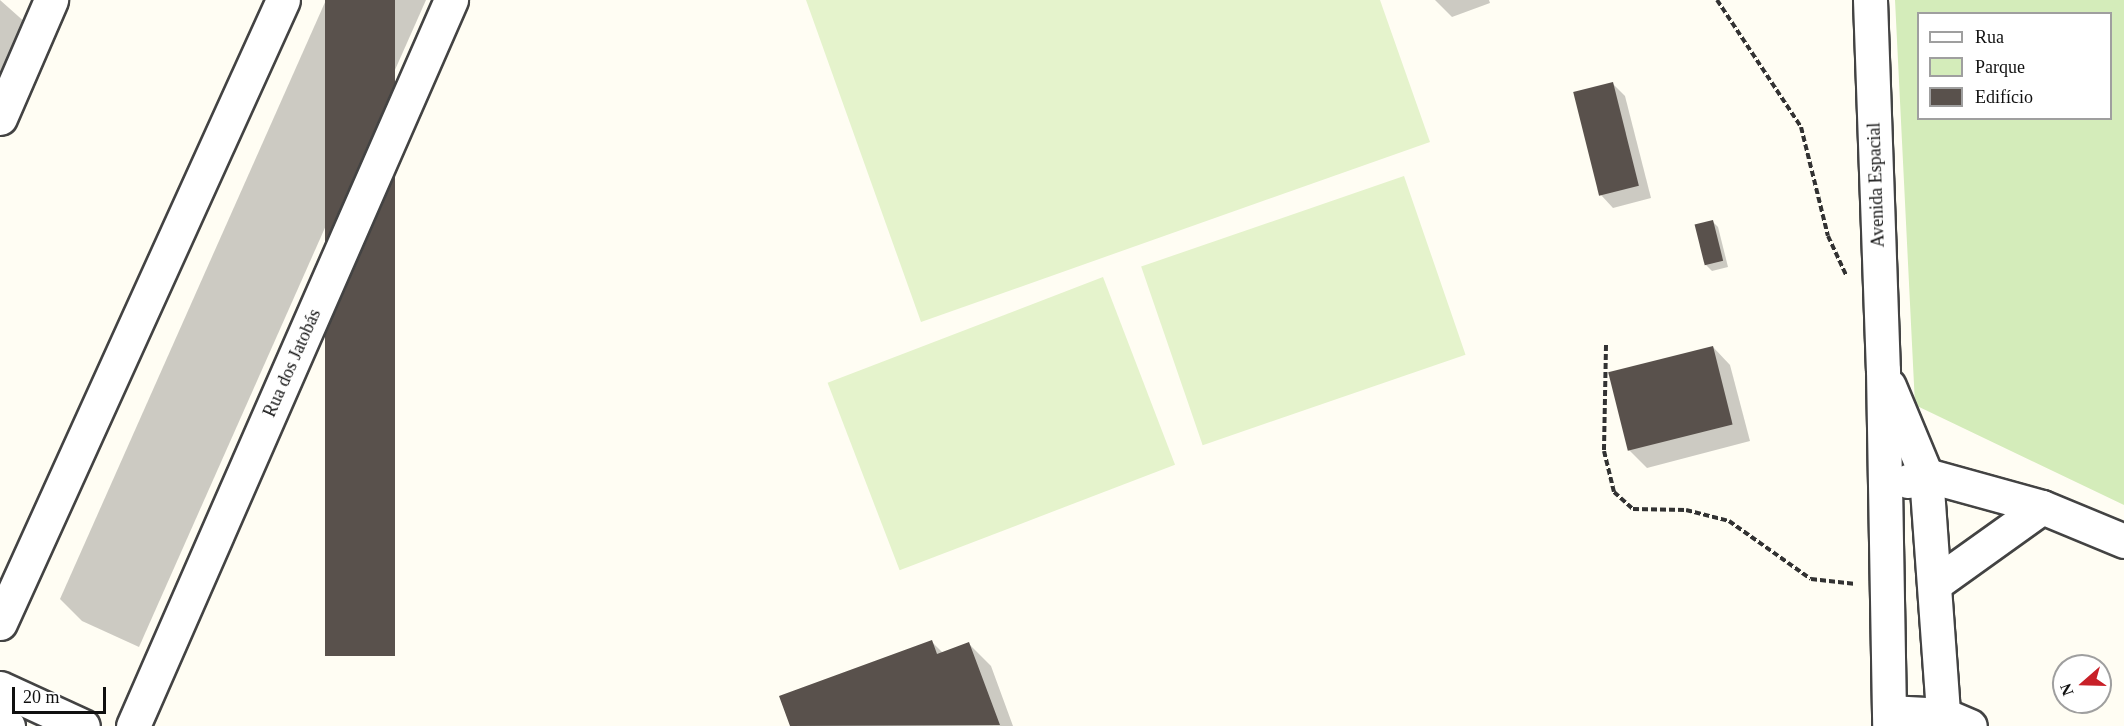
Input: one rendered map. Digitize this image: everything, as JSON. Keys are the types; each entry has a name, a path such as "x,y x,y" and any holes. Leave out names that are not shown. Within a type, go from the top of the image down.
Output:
{"lane":[{"path":"0,118 51,0"},
{"path":"0,623 283,0"},
{"name":"Rua dos Jatobás","path":"133,726 451,0"},
{"name":"Avenida Espacial","path":"1870,0 1883,370 1889,719"},
{"name":"Avenida Espacial","path":"1883,370 1926,475 1952,722"},
{"path":"1884,489 1926,475 2042,507 2124,541"},
{"path":"1936,583 2042,507"},
{"path":"0,688 83,726"},
{"path":"1889,719 1952,722"},
{"path":"0,722 8,726"}],"path":[{"path":"1717,0 1801,127 1828,236 1840,268 1880,314"},
{"path":"1606,345 1604,452 1614,492 1633,509 1686,510 1728,521 1811,579 1887,588"}],"green space":[{"path":"806,0 1380,0 1430,142 921,322"},
{"path":"1895,0 2124,0 2124,505 1915,405"},
{"path":"1404,176 1466,355 1203,445 1141,267"},
{"path":"1103,277 1175,465 900,570 828,383"}],"building":[{"path":"325,0 395,0 395,656 325,656"},
{"path":"1613,82 1639,186 1599,196 1573,92"},
{"path":"1713,220 1723,261 1705,265 1695,225"},
{"path":"1713,346 1733,425 1628,451 1608,372"},
{"path":"932,640 937,654 969,642 1000,725 790,726 779,696"}]}
